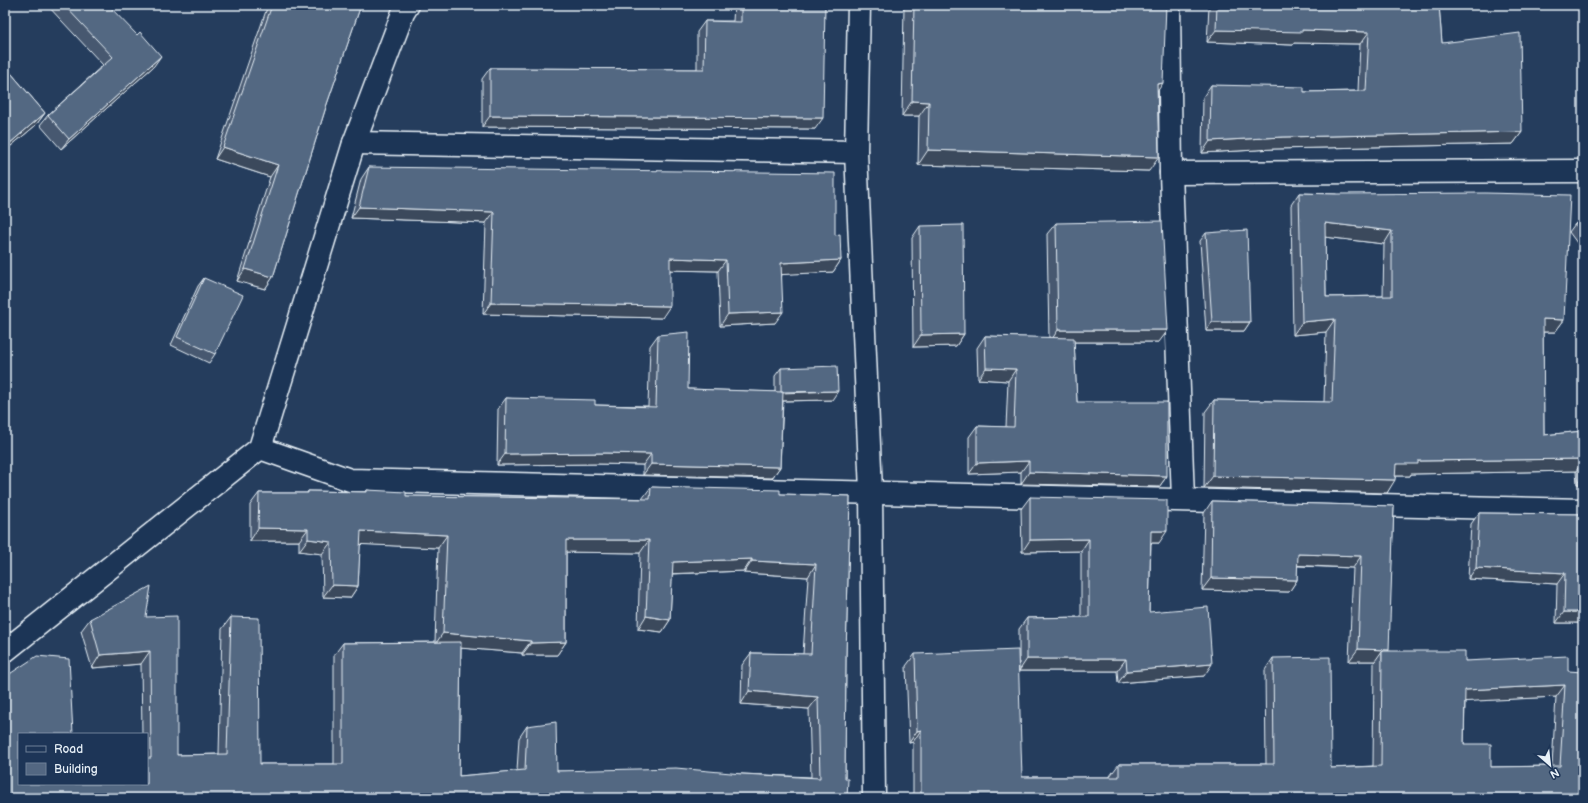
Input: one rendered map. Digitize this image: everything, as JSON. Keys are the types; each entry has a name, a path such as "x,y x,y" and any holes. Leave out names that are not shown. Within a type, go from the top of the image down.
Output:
{"street":[{"path":"5,651 260,448 354,144 403,13 408,5"},
{"path":"859,5 856,152 871,491 874,798"},
{"path":"1169,5 1171,173 1182,499"},
{"path":"354,144 856,152"},
{"path":"1171,173 1583,171"},
{"path":"260,448 350,480 871,491 1583,510"}],"building":[{"path":"64,5 108,5 137,35 140,32 161,56 69,139 48,115 113,57"},
{"path":"272,5 361,5 326,107 273,277 245,269 278,165 223,147"},
{"path":"741,5 825,5 823,118 490,116 490,68 704,69 705,21 741,22"},
{"path":"914,5 1166,5 1163,83 1157,84 1159,157 928,150 929,102 912,101"},
{"path":"1217,5 1439,5 1442,43 1520,33 1522,132 1283,137 1210,141 1211,85 1304,87 1304,92 1366,91 1369,32 1216,30"},
{"path":"5,66 45,113 9,144 5,139"},
{"path":"369,167 835,173 835,235 840,234 841,260 781,263 783,312 728,314 726,260 670,258 670,306 491,303 494,212 359,207"},
{"path":"1299,193 1485,193 1570,195 1564,320 1543,319 1544,435 1583,431 1583,459 1418,461 1418,464 1396,464 1395,480 1213,476 1214,400 1332,402 1335,319 1302,322","holes":["1325,223 1392,231 1392,296 1326,297"]},
{"path":"1583,218 1583,235 1575,224"},
{"path":"1162,221 1168,330 1058,330 1056,223"},
{"path":"963,225 964,334 921,335 920,226"},
{"path":"1247,230 1250,322 1212,322 1206,233"},
{"path":"204,278 243,295 215,354 177,337"},
{"path":"689,332 688,389 783,392 780,467 651,464 651,454 505,454 506,398 595,400 595,405 656,407 658,335"},
{"path":"985,336 1074,338 1077,402 1167,402 1167,476 1029,472 1029,461 977,463 977,426 1014,427 1016,369 986,368"},
{"path":"837,366 838,391 781,392 781,368"},
{"path":"651,487 780,490 780,494 850,496 846,656 845,779 848,779 847,798 5,798 5,677 37,656 69,659 73,733 18,733 18,785 148,785 148,758 151,758 150,651 100,655 90,619 151,586 146,617 177,616 177,755 227,754 231,617 259,618 260,764 343,764 343,643 461,642 459,776 525,770 527,726 556,722 557,771 676,768 742,774 820,778 818,697 749,691 751,653 811,654 816,564 752,561 752,559 673,562 670,620 646,616 649,540 566,540 566,642 531,643 531,641 443,633 447,535 361,531 358,586 332,585 331,542 308,539 308,529 258,528 259,493 308,493 308,491 367,492 367,490 406,492 406,496 650,499"},
{"path":"1030,497 1167,500 1167,531 1151,531 1149,612 1208,607 1212,664 1127,671 1126,659 1027,659 1027,618 1089,617 1089,539 1030,540"},
{"path":"1212,501 1394,506 1389,650 1358,649 1361,556 1298,554 1297,580 1211,578"},
{"path":"1479,513 1583,514 1583,612 1564,612 1565,573 1476,568"},
{"path":"1018,650 1022,777 1119,777 1119,764 1274,764 1273,658 1330,657 1331,768 1381,766 1382,651 1465,651 1465,661 1568,656 1568,671 1583,672 1583,798 921,798 921,730 917,731 915,654","holes":["1565,685 1560,766 1491,767 1491,744 1464,744 1465,690"]}]}
